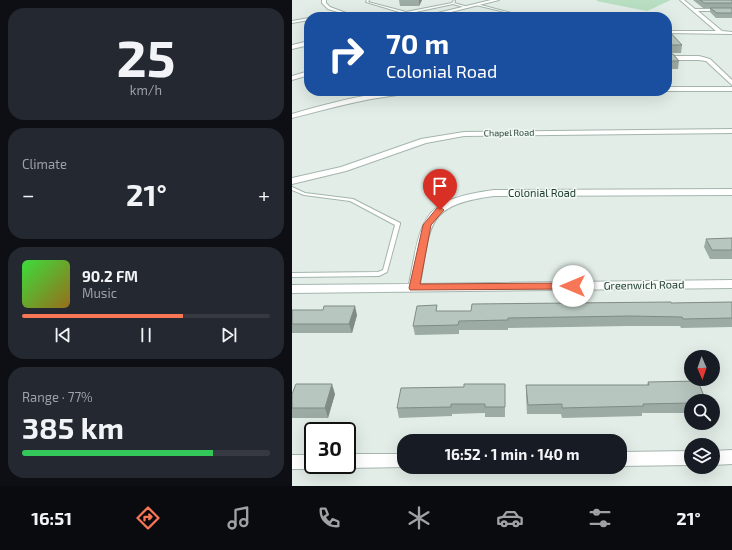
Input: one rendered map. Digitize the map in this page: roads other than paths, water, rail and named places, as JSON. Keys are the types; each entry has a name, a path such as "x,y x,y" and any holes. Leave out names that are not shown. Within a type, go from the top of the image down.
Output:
{"street":[{"path":"324,0 324,3 329,8 341,12"},
{"path":"445,12 497,0"},
{"path":"682,0 720,32"},
{"path":"693,10 732,10"},
{"path":"292,22 304,20"},
{"path":"672,32 732,33"},
{"path":"292,47 304,44"},
{"path":"672,58 703,58 708,60 732,83"},
{"path":"292,78 304,74"},
{"path":"672,89 732,89"},
{"path":"292,116 349,100 370,96"},
{"name":"Chapel Road","path":"292,181 343,169 424,141 464,134 732,131"},
{"name":"Colonial Road","path":"414,288 427,225 440,210 463,198 494,193 732,192"},
{"name":"Greenwich Road","path":"292,288 732,284"},
{"path":"627,459 684,458"},
{"path":"720,458 732,458"},
{"path":"356,461 397,461"},
{"path":"292,462 304,462"}],"lane":[{"path":"368,0 367,2 402,12"},
{"path":"410,12 454,2 466,7"},
{"path":"476,5 506,12"},
{"path":"292,188 304,194 351,200 398,224 385,271 379,274 292,274"}]}
